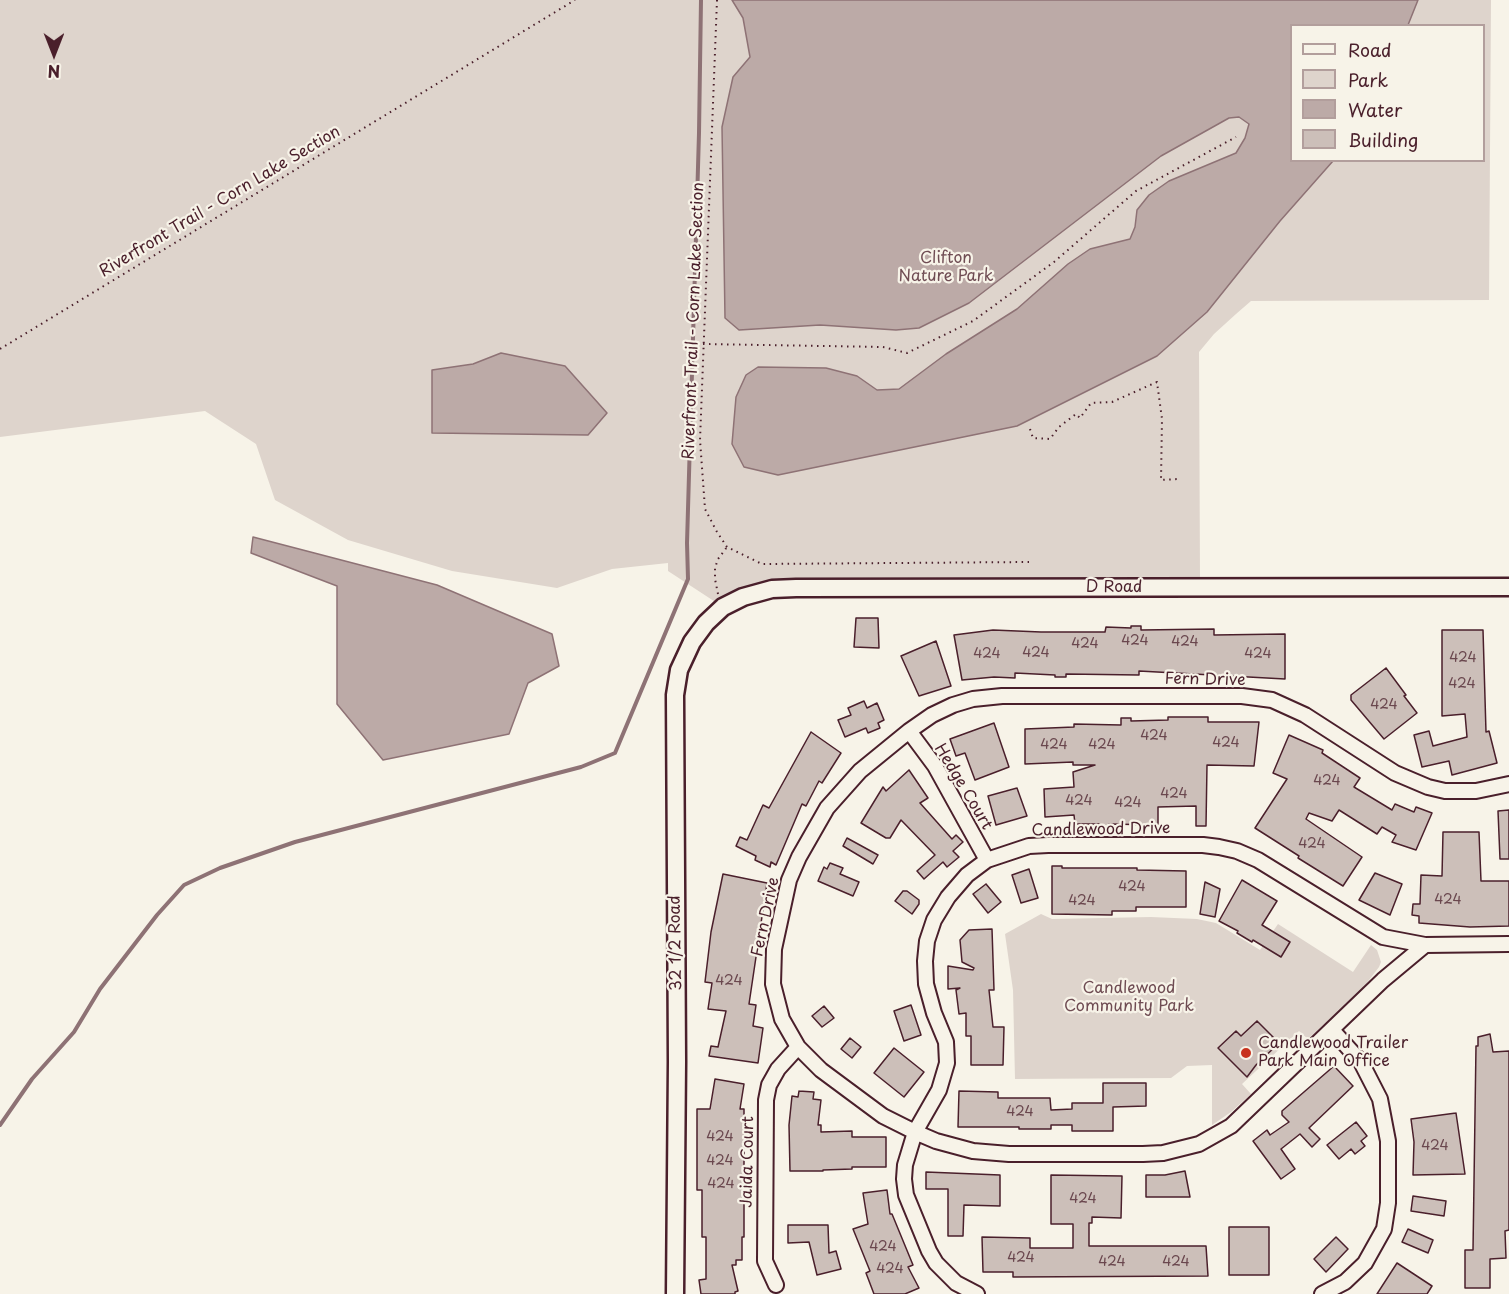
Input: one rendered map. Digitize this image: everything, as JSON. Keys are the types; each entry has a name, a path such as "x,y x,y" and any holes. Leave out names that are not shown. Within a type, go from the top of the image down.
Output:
{"street":[{"name":"D Road","path":"723,608 743,597 796,588 1509,586"},
{"path":"1509,586 1509,596"},
{"name":"32 1/2 Road","path":"675,1294 677,1062 675,695 679,670 692,642 723,608"},
{"name":"Fern Drive","path":"1425,945 1392,972 1231,1126 1207,1140 1181,1149 1143,1154 1009,1154 973,1151 936,1141 915,1132 883,1116 821,1070 798,1047 782,1019 773,984 774,949 789,880 816,825 841,790 860,771 909,731 952,705 974,699 1002,696 1242,696 1272,700 1295,709 1395,773 1428,787 1476,791 1509,784"},
{"name":"Hedge Court","path":"909,731 935,766 987,860"},
{"name":"Candlewood Drive","path":"977,1294 956,1283 936,1263 906,1195 904,1172 915,1132 939,1090 946,1072 948,1052 926,984 927,941 934,920 948,897 967,875 987,860 1029,846 1203,845 1219,847 1237,851 1258,860 1383,937 1425,945 1509,944"},
{"path":"1322,1294 1345,1282 1365,1263 1384,1229 1389,1203 1388,1141 1380,1099 1361,1062 1332,1030"},
{"name":"Jaida Court","path":"776,1285 765,1261 766,1100 769,1085 778,1069 798,1047"}],"path":[{"name":"Riverfront Trail - Corn Lake Section","path":"0,349 575,0"},
{"name":"Riverfront Trail - Corn Lake Section","path":"717,0 700,440 705,509 727,547"},
{"path":"703,344 883,347 907,353 974,321 1053,262 1136,191 1236,137"},
{"path":"1030,429 1033,438 1050,439 1059,427 1076,414 1080,418 1091,403 1112,402 1157,382 1162,419 1161,480 1178,479"},
{"path":"723,608 717,590 715,568 718,559 727,547 762,564 1029,562"}],"green space":[{"name":"Clifton Nature Park","path":"0,0 1491,0 1489,300 1251,301 1214,334 1199,352 1200,579 1177,588 796,588 723,607 668,571 668,563 612,569 557,588 452,571 348,540 275,500 256,444 205,411 0,437"},
{"name":"Candlewood Community Park","path":"1041,914 1052,919 1151,917 1197,919 1216,923 1260,950 1278,924 1353,972 1371,945 1377,950 1381,962 1363,988 1308,1039 1299,1031 1242,1084 1251,1094 1212,1125 1212,1065 1187,1066 1171,1078 1015,1079 1013,990 1005,934"}],"water":[{"path":"732,0 1418,0 1408,24 1290,24 1290,162 1332,162 1280,221 1207,312 1157,356 1017,426 778,475 744,467 732,444 736,397 746,375 758,367 826,368 857,376 877,390 899,389 946,354 1017,309 1068,264 1090,249 1130,239 1135,227 1137,210 1149,195 1169,181 1236,153 1245,138 1249,124 1239,117 1229,118 1161,156 969,303 919,328 896,330 820,325 739,330 725,318 722,127 733,77 750,57 743,18"},
{"path":"501,353 565,366 607,413 588,435 432,433 432,370 473,364"},
{"path":"253,537 437,585 552,634 559,666 528,683 509,734 383,760 337,704 337,586 251,553"}],"building":[{"path":"856,618 878,618 879,648 854,647"},
{"path":"1131,626 1141,626 1141,630 1214,629 1214,635 1285,634 1285,679 1139,671 1139,675 1066,674 1066,677 1015,673 1015,678 962,680 954,635 993,630 1105,632 1106,627 1131,628"},
{"path":"1442,630 1483,630 1486,732 1489,731 1497,763 1452,775 1449,761 1422,767 1414,735 1429,731 1433,746 1467,737 1465,714 1442,716"},
{"path":"936,641 951,686 919,696 901,656"},
{"path":"1386,668 1417,713 1384,739 1351,700 1351,695"},
{"path":"864,701 867,708 877,703 884,720 878,723 880,728 868,733 866,728 845,737 838,720 851,715 848,708"},
{"path":"1168,717 1208,717 1208,722 1259,722 1254,766 1207,765 1206,826 1196,826 1196,806 1158,807 1158,825 1109,824 1109,828 1099,828 1099,824 1075,824 1074,815 1045,817 1044,789 1074,787 1073,772 1095,765 1073,765 1073,762 1025,764 1025,729 1074,727 1074,724 1121,725 1121,718 1131,718 1131,721 1168,720"},
{"path":"994,723 1009,767 975,780 965,753 956,756 950,739"},
{"path":"811,732 841,753 822,783 819,781 806,806 802,804 776,865 771,862 770,867 755,860 756,856 736,846 740,837 747,840 763,805 769,808"},
{"path":"1289,735 1323,750 1322,753 1360,778 1354,787 1392,810 1395,804 1414,812 1416,807 1432,813 1416,850 1392,842 1396,835 1382,827 1377,834 1339,810 1332,821 1309,813 1306,819 1362,857 1343,886 1255,828 1287,779 1273,773"},
{"path":"909,770 928,798 920,803 952,839 956,835 963,842 953,851 959,857 947,867 943,862 924,879 917,871 935,855 901,820 890,838 886,838 861,823 883,787 886,791"},
{"path":"1017,788 1027,816 996,825 988,796"},
{"path":"1509,810 1509,859 1500,859 1498,811"},
{"path":"1443,832 1479,832 1481,881 1509,881 1509,926 1470,927 1419,923 1419,916 1412,915 1413,904 1420,904 1421,875 1442,876"},
{"path":"847,838 878,855 873,864 843,846"},
{"path":"830,863 843,868 840,874 859,882 853,896 818,881 824,867 827,869"},
{"path":"1052,866 1186,871 1186,907 1136,907 1136,911 1112,911 1112,915 1052,914"},
{"path":"1029,869 1038,898 1021,903 1012,875"},
{"path":"1375,873 1402,884 1390,915 1359,900"},
{"path":"723,874 767,883 749,1004 756,1005 753,1026 763,1028 758,1063 709,1056 711,1046 718,1047 726,1011 708,1009 712,983 705,982 711,932"},
{"path":"1242,880 1277,901 1262,925 1290,942 1281,957 1219,921"},
{"path":"1205,882 1220,889 1215,917 1200,914"},
{"path":"986,884 1001,902 988,913 973,894"},
{"path":"903,891 907,891 919,900 912,914 895,901"},
{"path":"992,929 994,990 989,990 993,1027 1004,1027 1003,1065 971,1065 971,1036 966,1036 966,1013 959,1014 956,990 960,988 948,989 948,966 973,970 974,968 962,962 960,940 969,930"},
{"path":"911,1005 921,1035 904,1041 894,1011"},
{"path":"824,1006 834,1018 822,1027 812,1016"},
{"name":"Candlewood Trailer Park Main Office","path":"1257,1021 1279,1043 1247,1077 1218,1048 1236,1031 1241,1036"},
{"path":"1490,1034 1493,1052 1509,1051 1509,1230 1505,1231 1506,1258 1490,1259 1490,1288 1465,1288 1465,1250 1473,1250 1476,1046 1478,1046 1478,1037"},
{"path":"850,1038 861,1047 852,1058 841,1049"},
{"path":"894,1048 924,1072 904,1097 874,1073"},
{"path":"1334,1066 1353,1086 1309,1128 1320,1139 1312,1147 1300,1134 1281,1149 1295,1169 1281,1179 1253,1141 1267,1130 1270,1135 1289,1122 1282,1115 1282,1111"},
{"path":"715,1079 744,1084 740,1109 744,1109 744,1237 742,1237 742,1260 736,1260 736,1265 732,1265 738,1291 735,1294 701,1294 699,1280 706,1279 706,1237 702,1237 702,1190 697,1190 697,1109 710,1109"},
{"path":"1103,1083 1146,1083 1146,1106 1113,1107 1113,1131 1072,1131 1072,1125 1051,1125 1051,1129 958,1127 959,1091 998,1092 998,1098 1050,1098 1051,1110 1072,1109 1072,1103 1103,1103"},
{"path":"799,1091 814,1092 813,1099 821,1100 818,1125 821,1125 821,1132 852,1131 852,1137 886,1137 886,1167 790,1171 789,1125 792,1096 798,1097"},
{"path":"1456,1113 1465,1174 1413,1175 1414,1142 1411,1119"},
{"path":"1356,1122 1367,1136 1361,1141 1365,1146 1355,1154 1351,1149 1339,1159 1327,1145"},
{"path":"1185,1171 1190,1197 1146,1197 1146,1175 1165,1175"},
{"path":"926,1172 1000,1175 1000,1206 964,1205 963,1236 948,1236 948,1189 926,1189"},
{"path":"1051,1175 1122,1176 1121,1218 1092,1217 1092,1223 1089,1223 1089,1246 1206,1246 1208,1276 1013,1277 1013,1272 983,1272 982,1237 1030,1238 1030,1248 1073,1248 1073,1224 1051,1224"},
{"path":"887,1190 890,1214 892,1214 913,1265 908,1267 919,1288 905,1294 874,1294 866,1273 870,1271 853,1229 868,1224 863,1193"},
{"path":"1413,1196 1446,1201 1444,1216 1411,1211"},
{"path":"788,1225 828,1225 829,1253 836,1251 841,1269 817,1275 809,1242 788,1243"},
{"path":"1229,1227 1269,1227 1269,1275 1229,1275"},
{"path":"1408,1229 1433,1240 1428,1253 1402,1242"},
{"path":"1336,1237 1348,1249 1326,1272 1314,1259"},
{"path":"1397,1263 1432,1286 1427,1294 1377,1294"}],"waterway":[{"path":"0,1125 32,1079 74,1032 100,989 157,915 184,885 220,868 295,842 581,767 615,753 688,579 687,543 701,0"}],"place":[{"name":"Candlewood Trailer Park Main Office","path":"1246,1053"}]}
